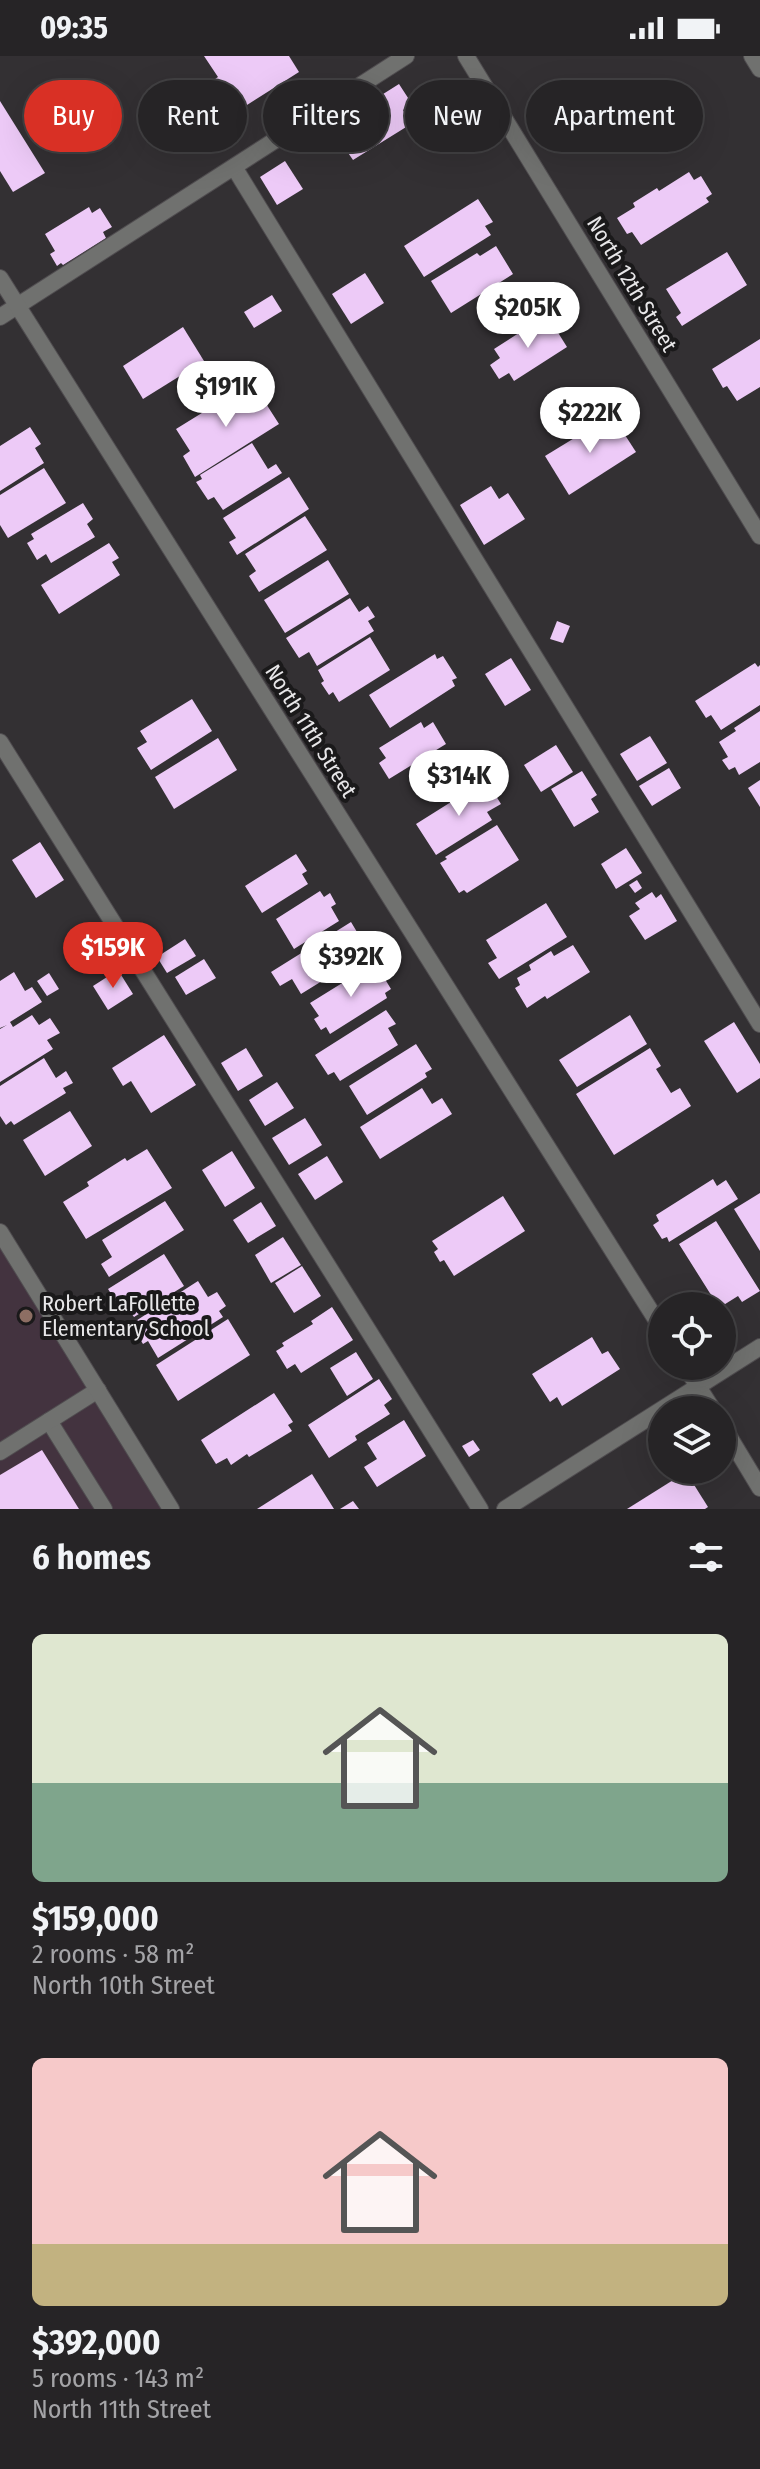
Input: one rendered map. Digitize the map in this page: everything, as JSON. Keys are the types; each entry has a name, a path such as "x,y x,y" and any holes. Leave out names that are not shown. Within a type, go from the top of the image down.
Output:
{"street":[{"path":"0,317 406,56"},
{"name":"North 12th Street","path":"466,56 760,536"},
{"path":"752,56 760,69"},
{"path":"234,167 760,1024"},
{"name":"North 11th Street","path":"0,278 648,1307"},
{"path":"0,742 480,1509"},
{"path":"0,1232 171,1509"},
{"path":"505,1509 760,1347"},
{"path":"694,1380 704,1396"},
{"path":"0,1452 98,1390"},
{"path":"49,1421 104,1509"},
{"path":"736,1448 760,1488"}],"shaded area":[{"name":"Robert LaFollette Elementary School","path":"0,1232 171,1509 0,1509"}],"building":[{"path":"204,56 289,56 299,72 286,80 263,80 263,95 247,105 247,80 214,80 218,77"},
{"path":"399,84 405,93 405,128 389,138 389,90"},
{"path":"0,101 24,139 24,152 32,152 45,173 13,192 0,171"},
{"path":"348,152 366,152 353,160"},
{"path":"285,161 303,189 277,205 260,177"},
{"path":"689,172 694,180 701,176 712,194 706,198 709,202 641,245 632,232 627,234 617,218 635,207 633,203"},
{"path":"478,199 493,222 485,226 491,235 424,277 404,246"},
{"path":"89,207 92,213 100,208 112,227 103,232 106,238 57,266 50,254 55,251 45,234"},
{"path":"496,246 513,274 451,313 431,281 477,253 480,256"},
{"path":"727,252 747,285 682,326 676,317 681,313 666,289"},
{"path":"365,273 384,303 351,324 332,294"},
{"path":"272,295 282,311 254,328 244,312"},
{"path":"547,315 567,347 514,381 509,373 499,379 490,365 500,358 494,349"},
{"path":"183,327 204,361 143,399 123,366"},
{"path":"760,339 760,387 737,401 727,386 723,388 712,369"},
{"path":"252,382 279,424 195,477 183,456 190,451 176,429"},
{"path":"612,415 636,452 569,495 545,456"},
{"path":"30,427 41,444 35,448 44,463 0,491 0,446"},
{"path":"252,443 268,469 276,464 282,473 223,510 214,497 208,500 196,482 202,479 200,475"},
{"path":"44,468 66,503 8,538 0,525 0,495"},
{"path":"289,477 309,509 237,555 229,542 236,538 223,518"},
{"path":"491,486 499,499 508,493 525,519 484,545 460,505"},
{"path":"83,503 93,519 87,524 95,537 51,563 46,554 37,560 27,543 34,539 31,534"},
{"path":"305,516 327,550 259,592 249,576 256,571 245,554"},
{"path":"109,543 119,558 112,562 120,575 59,614 41,585"},
{"path":"328,560 349,594 285,633 264,600"},
{"path":"350,598 359,612 368,606 375,617 368,621 374,631 317,666 309,652 299,658 286,638"},
{"path":"557,621 570,626 563,643 550,639"},
{"path":"370,637 390,670 339,702 333,692 329,695 321,683 324,681 318,670"},
{"path":"435,654 437,659 443,656 457,678 452,680 455,686 390,728 369,695"},
{"path":"511,658 531,690 505,706 485,674"},
{"path":"755,663 758,667 760,665 760,705 721,730 711,715 706,718 695,701"},
{"path":"192,699 212,731 151,770 137,748 147,742 140,731"},
{"path":"760,711 760,762 739,775 735,767 729,770 722,760 728,757 719,742"},
{"path":"421,722 424,728 433,722 446,744 389,779 379,763 386,758 379,748"},
{"path":"650,736 667,763 637,781 620,754"},
{"path":"218,738 237,770 174,809 155,777"},
{"path":"556,745 573,772 541,792 524,765"},
{"path":"669,768 681,788 652,806 639,786"},
{"path":"582,771 597,795 591,799 599,812 574,827 551,789"},
{"path":"486,780 501,804 487,812 492,820 436,855 416,824"},
{"path":"760,780 760,807 748,788"},
{"path":"497,825 519,860 467,893 464,890 459,893 440,863"},
{"path":"40,842 64,880 36,898 12,860"},
{"path":"626,848 642,873 616,889 601,864"},
{"path":"296,854 307,871 302,874 308,884 262,913 245,886"},
{"path":"637,880 642,888 635,893 629,885"},
{"path":"320,891 324,897 330,893 336,904 331,907 339,921 294,949 276,919"},
{"path":"652,892 656,898 661,894 677,921 645,940 629,916 640,909 635,903"},
{"path":"546,903 567,937 499,979 488,963 497,958 486,940"},
{"path":"351,922 369,952 301,994 292,979 280,986 271,972"},
{"path":"185,939 196,956 167,973 157,957"},
{"path":"100,940 111,957 89,971 78,954"},
{"path":"573,945 590,972 527,1008 515,988 520,985 517,978 531,970 529,965 551,951 554,956"},
{"path":"204,959 216,978 186,995 175,977"},
{"path":"377,966 391,989 385,993 387,998 330,1034 326,1027 321,1030 314,1019 319,1016 310,1003 368,967 370,970"},
{"path":"118,970 133,994 108,1010 93,986"},
{"path":"14,972 25,991 32,987 42,1002 10,1022 13,1027 32,1015 39,1025 50,1018 60,1033 47,1040 53,1049 0,1082 0,1029 7,1025 0,1028 0,981"},
{"path":"49,973 59,989 47,996 37,981"},
{"path":"386,1010 396,1024 388,1028 398,1045 340,1081 334,1072 328,1075 315,1055"},
{"path":"630,1015 647,1044 577,1087 559,1060"},
{"path":"734,1022 760,1064 760,1078 737,1093 704,1041"},
{"path":"164,1035 196,1085 151,1113 131,1081 123,1086 112,1068"},
{"path":"416,1044 432,1069 425,1073 427,1077 367,1115 349,1086"},
{"path":"246,1048 263,1076 238,1091 221,1063"},
{"path":"650,1048 661,1066 656,1069 671,1093 680,1088 691,1106 614,1155 576,1094"},
{"path":"44,1058 56,1078 66,1071 73,1083 63,1088 66,1093 14,1125 11,1121 6,1125 0,1116 0,1086"},
{"path":"277,1082 294,1108 265,1126 249,1100"},
{"path":"422,1088 432,1104 442,1098 452,1114 380,1159 360,1127"},
{"path":"70,1111 92,1146 45,1176 23,1140"},
{"path":"305,1118 322,1145 289,1165 272,1138"},
{"path":"147,1149 172,1188 86,1239 63,1202 89,1186 87,1182 125,1158 127,1161"},
{"path":"232,1151 255,1188 225,1207 202,1170"},
{"path":"327,1156 343,1182 315,1200 298,1174"},
{"path":"713,1179 717,1186 726,1180 738,1199 669,1242 667,1237 662,1239 653,1225 659,1221 656,1215"},
{"path":"760,1193 760,1251 734,1209"},
{"path":"503,1196 525,1231 454,1276 444,1260 440,1262 434,1252 438,1249 432,1241"},
{"path":"165,1201 184,1230 109,1277 101,1264 112,1257 102,1240"},
{"path":"261,1202 276,1226 248,1243 233,1220"},
{"path":"716,1221 760,1291 742,1302 736,1297 736,1292 709,1292 679,1244"},
{"path":"283,1237 301,1265 271,1283 255,1255"},
{"path":"164,1254 184,1286 134,1317 126,1306 121,1309 108,1289"},
{"path":"302,1266 321,1296 294,1313 275,1283"},
{"path":"198,1281 208,1297 217,1292 226,1306 219,1311 223,1317 158,1358 148,1341 143,1344 131,1324"},
{"path":"332,1307 353,1340 301,1373 295,1364 287,1369 276,1351 284,1346 282,1343 313,1324 311,1321"},
{"path":"228,1319 250,1355 178,1401 156,1365"},
{"path":"592,1337 602,1354 608,1351 620,1369 562,1406 557,1397 550,1402 532,1374"},
{"path":"356,1352 373,1379 347,1396 330,1368"},
{"path":"379,1379 392,1399 384,1405 390,1414 355,1436 357,1440 329,1458 308,1425"},
{"path":"274,1393 293,1422 288,1425 292,1431 231,1465 227,1458 216,1464 201,1440"},
{"path":"404,1420 426,1456 377,1487 364,1467 377,1459 367,1443"},
{"path":"473,1440 480,1450 469,1457 462,1446"},
{"path":"42,1450 79,1509 0,1509 0,1475"},
{"path":"312,1474 334,1509 257,1509"},
{"path":"667,1484 694,1484 708,1507 705,1509 627,1509"},
{"path":"353,1501 359,1509 340,1509"}],"place":[{"name":"Robert LaFollette Elementary School","path":"26,1316"}]}
